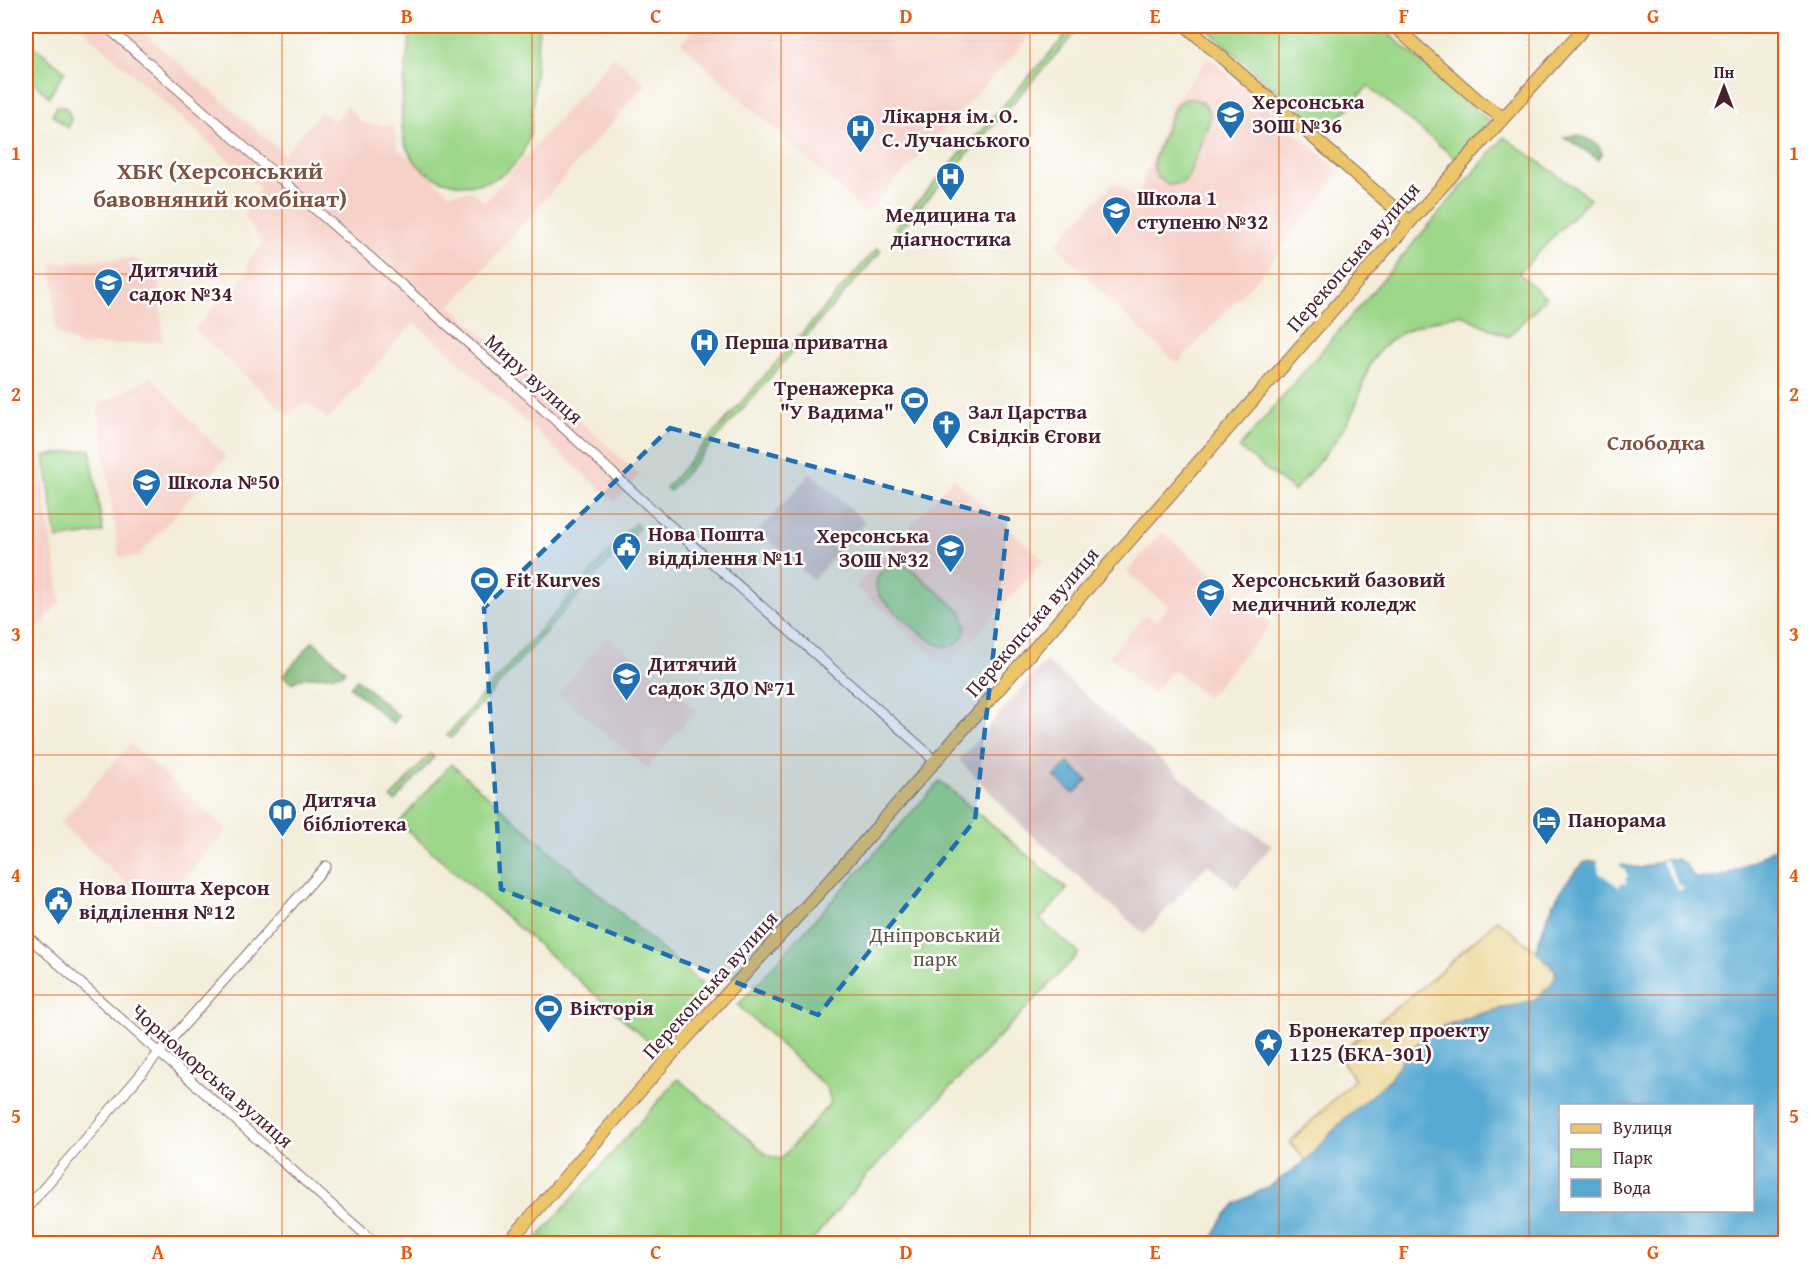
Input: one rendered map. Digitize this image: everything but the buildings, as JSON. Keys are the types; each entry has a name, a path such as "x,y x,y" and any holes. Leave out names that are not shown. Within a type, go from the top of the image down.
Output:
{"main road":[{"path":"1186,26 1410,222"},
{"path":"1394,26 1479,101 1503,118"},
{"name":"Перекопська вулиця","path":"507,1244 681,1044 822,890 1410,222 1586,26"}],"street":[{"name":"Миру вулиця","path":"106,26 532,399 646,505 935,762"},
{"path":"26,1209 159,1053 326,866"},
{"name":"Чорноморська вулиця","path":"26,935 376,1244"}],"highlighted area":[{"path":"670,428 1008,519 975,820 818,1015 501,889 484,608"}],"shaded area":[{"path":"79,26 136,26 284,154 321,112 334,121 347,106 362,123 394,126 397,148 449,193 472,191 485,202 614,56 646,84 451,306 640,475 615,502 414,322 328,420 309,404 299,406 289,416 194,329 247,273 248,262 263,243 244,216 260,188"},
{"name":"Лікарня ім. О. С. Лучанського","path":"697,26 1040,26 866,213 681,43"},
{"path":"1209,57 1341,172 1262,273 1177,364 1113,304 1056,244 1115,181 1137,199 1171,106"},
{"name":"Дитячий садок №34","path":"134,258 159,283 163,341 80,346 56,331 52,263"},
{"name":"Школа №50","path":"151,377 226,457 138,557 119,557 98,405"},
{"path":"26,449 39,453 61,602 26,641"},
{"path":"811,473 865,522 813,580 758,531"},
{"name":"Херсонська ЗОШ №32","path":"953,478 1044,560 946,668 856,586"},
{"name":"Херсонський базовий медичний коледж","path":"1162,532 1271,624 1207,698 1174,670 1152,694 1109,656 1146,614 1155,622 1168,607 1127,572"},
{"name":"Дитячий садок ЗДО №71","path":"608,636 696,710 647,768 558,694"},
{"path":"1046,661 1203,796 1272,845 1236,888 1208,864 1144,934 1025,829 959,760"},
{"path":"130,744 228,830 177,886 134,890 60,823"}],"green space":[{"path":"411,26 539,26 529,136 525,148 514,165 498,177 481,183 462,185 443,181 426,172 413,158 404,140 402,129 404,84"},
{"path":"1074,26 1081,26 899,231 895,227"},
{"path":"1204,26 1380,26 1489,121 1456,159 1368,86 1325,135"},
{"path":"35,47 65,71 49,97 26,75 26,58"},
{"path":"1186,99 1196,99 1203,103 1210,114 1210,119 1188,177 1182,183 1168,185 1157,177 1154,160 1173,111 1178,103"},
{"path":"57,106 67,108 71,119 68,128 52,115"},
{"path":"1576,135 1598,146 1602,154 1598,159 1564,137"},
{"path":"1504,137 1590,198 1519,273 1546,298 1508,337 1460,314 1420,325 1385,345 1369,367 1346,425 1294,491 1239,448"},
{"path":"877,248 881,251 670,491 666,488"},
{"path":"90,449 103,532 57,539 44,456"},
{"path":"635,523 639,527 451,738 447,735"},
{"path":"891,564 901,564 910,568 962,613 966,627 957,643 944,646 933,642 880,597 876,587 877,578 882,570"},
{"path":"313,641 345,670 343,674 302,678 291,683 283,676"},
{"path":"357,679 399,717 393,724 350,687"},
{"path":"430,754 434,757 395,801 391,798"},
{"path":"451,764 708,990 656,1048 399,823"},
{"name":"Дніпровський парк","path":"940,781 1067,889 1040,920 1079,953 865,1177 810,1243 533,1243 678,1079 769,1156 781,1159 831,1102 827,1088 738,1005"}],"sand":[{"path":"1497,920 1536,951 1555,970 1552,984 1540,996 1528,1002 1472,1016 1439,1028 1424,1038 1388,1081 1341,1122 1306,1161 1290,1142 1355,1079 1337,1055 1432,979"}],"water":[{"path":"1068,763 1087,780 1074,794 1055,777"},
{"path":"1785,842 1785,1243 1211,1244 1221,1221 1236,1203 1268,1187 1306,1161 1345,1118 1389,1080 1406,1055 1426,1035 1478,1015 1534,1000 1552,984 1556,975 1555,970 1536,951 1560,893 1584,863 1592,861 1641,868 1665,859 1677,859 1685,864 1694,877 1705,878 1729,873"}],"pier":[{"path":"1597,859 1618,862 1628,875 1625,880 1627,882 1622,883 1619,887 1599,873"},
{"path":"1665,859 1680,886 1684,888 1679,891 1661,861"}],"place":[{"name":"Херсонська ЗОШ №36","path":"1231,140"},
{"name":"Лікарня ім. О. С. Лучанського","path":"861,154"},
{"name":"Медицина та діагностика","path":"951,202"},
{"name":"Школа 1 ступеню №32","path":"1116,236"},
{"name":"Дитячий садок №34","path":"108,308"},
{"name":"Перша приватна","path":"704,368"},
{"name":"Тренажерка \"У Вадима\"","path":"915,426"},
{"name":"Зал Царства Свідків Єгови","path":"947,450"},
{"name":"Школа №50","path":"147,508"},
{"name":"Нова Пошта відділення №11","path":"627,572"},
{"name":"Херсонська ЗОШ №32","path":"950,574"},
{"name":"Fit Kurves","path":"485,606"},
{"name":"Херсонський базовий медичний коледж","path":"1211,618"},
{"name":"Дитячий садок ЗДО №71","path":"627,702"},
{"name":"Дитяча бібліотека","path":"282,838"},
{"name":"Панорама","path":"1547,846"},
{"name":"Нова Пошта Херсон відділення №12","path":"58,926"},
{"name":"Вікторія","path":"549,1034"},
{"name":"Бронекатер проекту 1125 (БКА-301)","path":"1268,1068"}],"district":[{"name":"ХБК (Херсонський бавовняний комбінат)","path":"220,185"},
{"name":"Слободка","path":"1656,442"}]}
